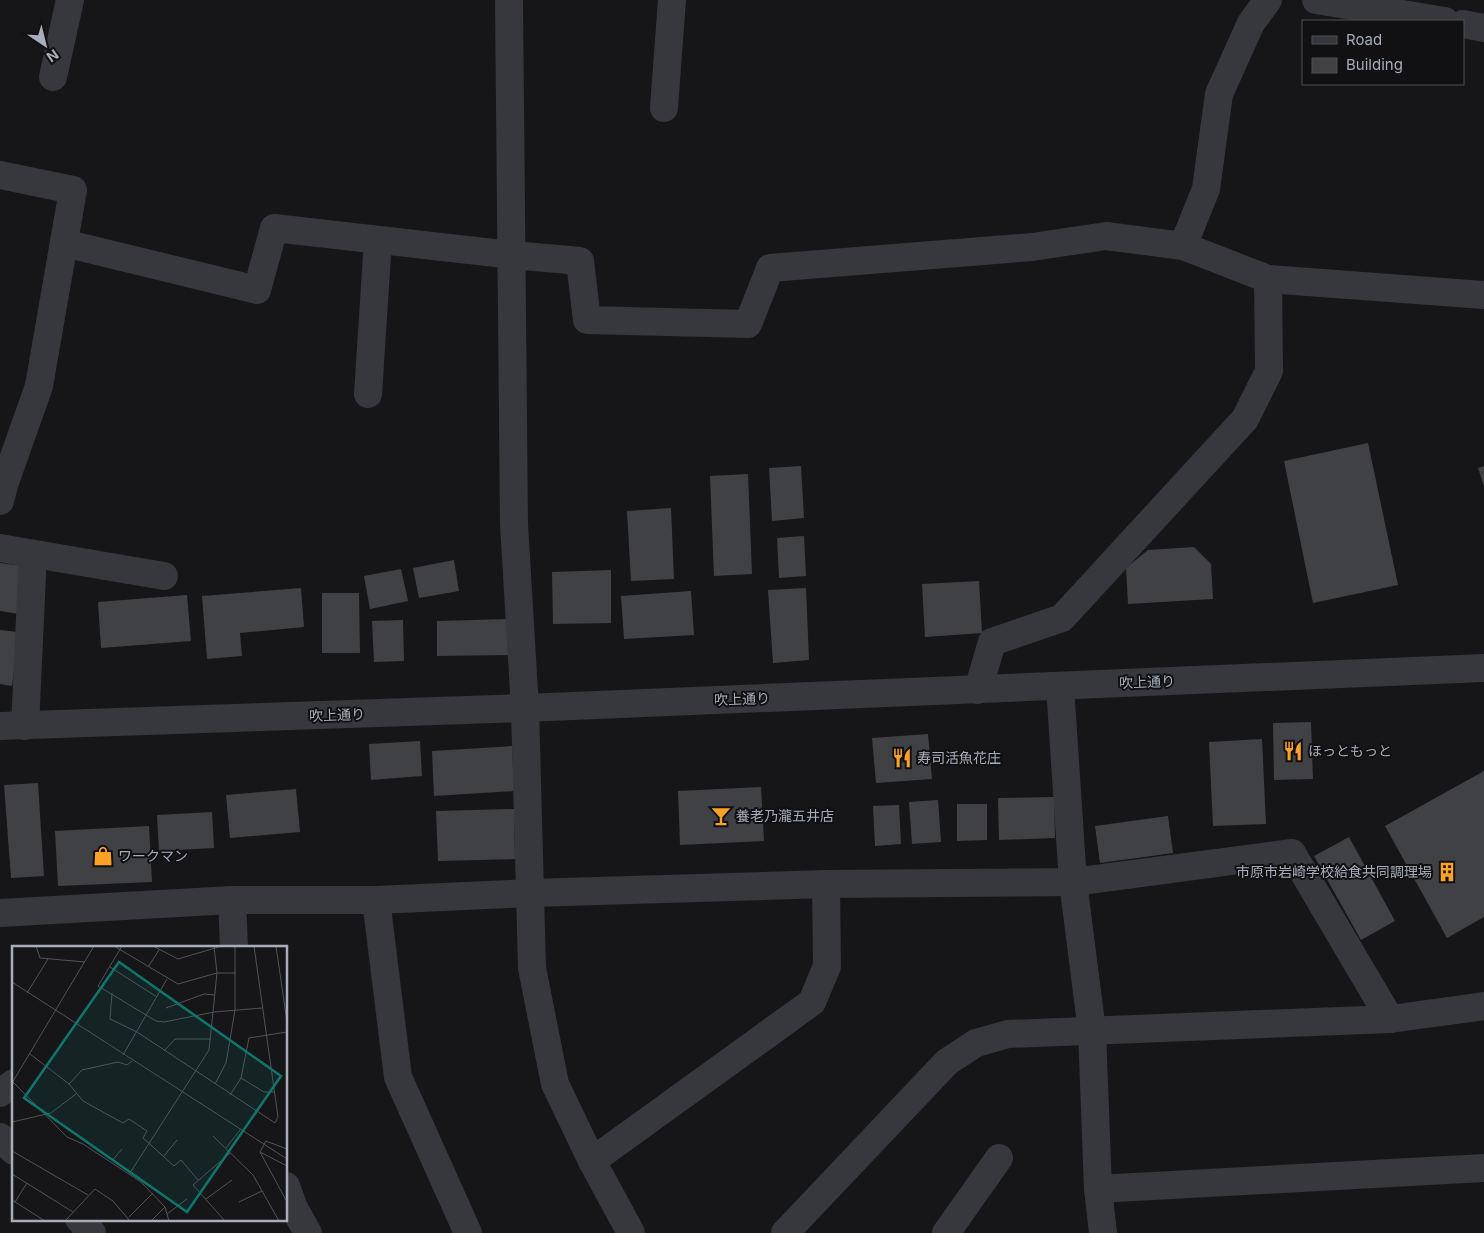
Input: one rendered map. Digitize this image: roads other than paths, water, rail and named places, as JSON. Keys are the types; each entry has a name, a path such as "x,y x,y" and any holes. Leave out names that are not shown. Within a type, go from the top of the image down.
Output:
{"street":[{"path":"53,77 70,0"},
{"path":"509,0 514,524 525,708 532,968 555,1084 592,1162 630,1233"},
{"path":"664,108 672,0"},
{"path":"1183,246 1206,189 1219,94 1250,23 1268,0"},
{"path":"1316,0 1439,20"},
{"path":"1464,24 1484,28"},
{"path":"0,175 74,190 39,386 0,501"},
{"path":"64,243 257,290 274,228 580,261 587,320 748,324 770,268 1032,247 1106,236 1183,246 1268,279 1484,295"},
{"path":"368,394 378,240"},
{"path":"978,690 992,642 1062,618 1245,418 1268,371 1268,279"},
{"path":"0,548 164,576"},
{"path":"13,726 33,554"},
{"name":"吹上通り","path":"13,726 525,708 1484,668"},
{"path":"1060,686 1072,882 1092,1031 1098,1189 1103,1233"},
{"path":"0,913 232,900 376,900 531,892 826,884 1072,882 1292,852 1390,1019"},
{"path":"592,1162 812,1002 827,966 826,884"},
{"path":"232,900 234,946"},
{"path":"376,900 398,1077 468,1233"},
{"path":"785,1233 948,1062 976,1043 1008,1034 1390,1019 1484,1006"},
{"path":"0,1093 12,1084"},
{"path":"0,1137 12,1149"},
{"path":"946,1233 999,1158"},
{"path":"1098,1189 1484,1168"},
{"path":"288,1192 294,1208 308,1233"},
{"path":"79,1220 92,1233"}],"place":[{"name":"ほっともっと","path":"1293,751"},
{"name":"寿司活魚花庄","path":"902,758"},
{"name":"養老乃瀧五井店","path":"721,816"},
{"name":"ワークマン","path":"103,856"},
{"name":"市原市岩崎学校給食共同調理場","path":"1447,872"}]}
